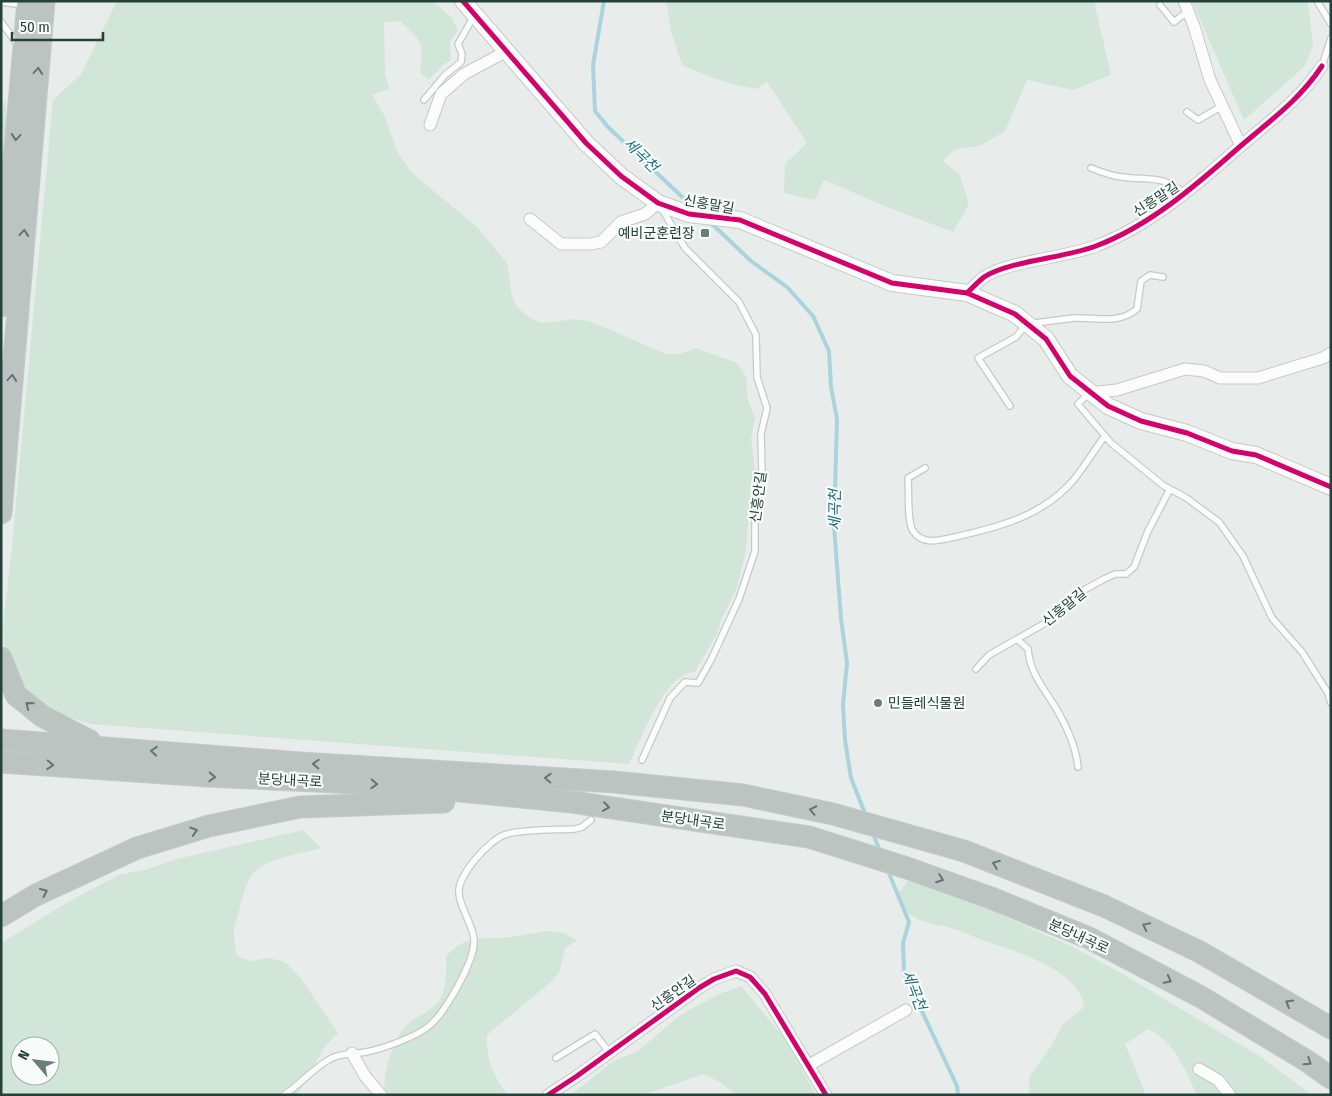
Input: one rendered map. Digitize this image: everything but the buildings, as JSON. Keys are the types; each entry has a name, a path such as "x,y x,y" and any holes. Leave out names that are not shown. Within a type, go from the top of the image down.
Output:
{"highway":[{"path":"1,514 23,57 36,4"},
{"path":"1,306 12,281 36,4"},
{"path":"1,658 16,694 42,716 102,746"},
{"name":"분당내곡로","path":"1,740 102,746 301,763 614,782 743,795 869,824 964,851 1104,906 1200,952 1331,1028"},
{"name":"분당내곡로","path":"1,762 208,776 401,785 572,802 810,837 991,898 1089,938 1201,997 1307,1061 1331,1078"},
{"path":"1,916 36,895 137,848 209,826 300,807 403,802 572,802"}],"street":[{"name":"신흥말길","path":"463,1 586,143 620,176 658,203 689,214 740,220 892,283 967,292 1015,314 1046,339 1070,376 1108,406 1141,421 1187,433 1232,452 1256,455 1331,486"},
{"path":"1186,6 1210,80 1241,146"},
{"path":"430,125 440,94 464,74 507,51"},
{"name":"신흥말길","path":"967,292 984,277 1014,266 1074,254 1117,237 1207,178 1307,89 1322,66"},
{"path":"530,219 562,244 591,244 601,242 621,222 645,214 658,203"},
{"path":"1089,392 1117,390 1185,369 1204,371 1220,378 1258,378 1323,358 1331,353"},
{"name":"신흥안길","path":"548,1095 699,988 714,979 736,971 750,978 765,994 826,1095"},
{"path":"809,1065 906,1010"},
{"path":"352,1053 365,1076 382,1095"},
{"path":"1199,1069 1218,1080 1230,1095"}],"lane":[{"path":"1317,1 1331,24"},
{"path":"1,2 36,4"},
{"path":"1160,5 1174,22 1186,6"},
{"path":"424,100 444,75 461,62 462,54 458,44 475,14"},
{"path":"1,22 16,41 23,57"},
{"path":"1322,66 1331,38"},
{"path":"1188,112 1198,120 1222,106"},
{"path":"1091,168 1121,177 1154,178 1175,185 1184,194"},
{"name":"신흥안길","path":"642,760 670,698 685,682 698,683 711,660 728,619 739,599 754,551 755,502 762,476 761,434 767,408 757,377 756,336 739,302 684,248 658,203"},
{"path":"1010,406 978,358 1016,337 1027,324 1076,318 1115,319 1129,316 1137,309 1141,281 1150,275 1164,277"},
{"path":"1089,392 1078,404 1110,443 1170,489 1185,496 1219,522 1244,556 1272,618 1302,652 1328,694 1331,703"},
{"path":"924,468 908,478 909,513 912,530 924,540 939,541 986,531 1025,517 1060,492 1075,478 1105,436"},
{"name":"신흥말길","path":"976,669 989,655 1047,622 1076,595 1092,584 1115,574 1126,574 1134,567 1148,531 1170,489"},
{"path":"1018,639 1028,649 1030,663 1060,716 1073,744 1078,767"},
{"path":"284,1095 319,1066 333,1058 367,1051 419,1032 429,1026 445,1007 472,955 474,940 459,895 459,886 478,856 489,844 506,834 575,829 582,827 591,820"},
{"path":"556,1058 595,1034 609,1052"}],"green space":[{"path":"117,1 433,1 452,18 458,30 450,41 451,60 443,65 429,80 420,73 422,55 417,39 400,21 384,23 385,72 389,89 372,95 384,115 398,153 411,172 477,227 507,263 512,296 517,307 530,318 543,323 576,319 592,322 666,354 679,354 696,348 737,363 746,377 748,400 755,418 751,439 755,469 751,481 746,550 737,588 722,618 717,634 695,672 684,675 664,695 647,724 629,764 89,724 66,716 34,698 11,667 4,644 3,627 53,100 81,74"},
{"path":"666,1 1094,1 1111,75 1073,90 1027,80 1005,131 980,146 955,149 943,161 960,175 969,204 953,232 824,180 815,200 784,193 785,164 807,143 767,82 757,89 737,85 682,65 671,32"},
{"path":"1192,1 1307,1 1313,46 1304,67 1244,120"},
{"path":"6,100 7,129 1,178 1,106"},
{"path":"303,830 321,848 272,861 256,871 250,877 247,884 234,931 237,956 251,961 269,958 285,962 300,977 338,1033 326,1045 297,1095 1,1095 1,943 73,899 121,874 145,870 177,859"},
{"path":"909,879 981,906 1071,946 1123,974 1258,1055 1312,1095 1197,1095 1178,1057 1166,1041 1148,1029 1125,1044 1146,1095 1029,1095 1029,1077 1050,1048 1063,1024 1084,1007 1080,994 1072,983 1060,974 1032,958 912,916 902,907 898,894"},
{"path":"547,931 565,933 577,941 565,948 560,971 551,982 487,1035 489,1059 499,1082 508,1095 385,1095 384,1087 387,1070 392,1051 400,1035 408,1024 434,1006 442,995 445,981 446,956 463,943 481,938 509,937"},
{"path":"741,986 785,1039 816,1095 736,1095 720,1082 703,1074 655,1091 636,1095 571,1095 612,1062 638,1051 679,1016 719,994"}],"waterway":[{"name":"세곡천","path":"604,1 593,65 595,111 608,127 695,209"},
{"name":"세곡천","path":"710,222 751,261 787,287 813,316 829,351 831,387 837,419 834,526 841,619 847,663 843,705 845,740 851,778 866,816"},
{"name":"세곡천","path":"873,834 881,853"},
{"name":"세곡천","path":"888,871 909,922 903,943 904,973 957,1086 958,1095"}],"cycle path":[{"path":"463,1 586,143 621,176 658,203 689,214 740,220 892,283 967,293 1015,314 1046,339 1070,376 1108,406 1141,421 1187,433 1232,451 1256,455 1331,487"},
{"path":"967,293 984,277 994,272 1022,263 1069,254 1096,246 1116,238 1153,217 1204,178 1282,111 1313,79 1322,66"},
{"path":"548,1095 699,988 714,979 736,971 750,977 765,994 826,1095"}],"place":[{"name":"예비군훈련장","path":"705,233"},
{"name":"민들레식물원","path":"878,703"}]}
